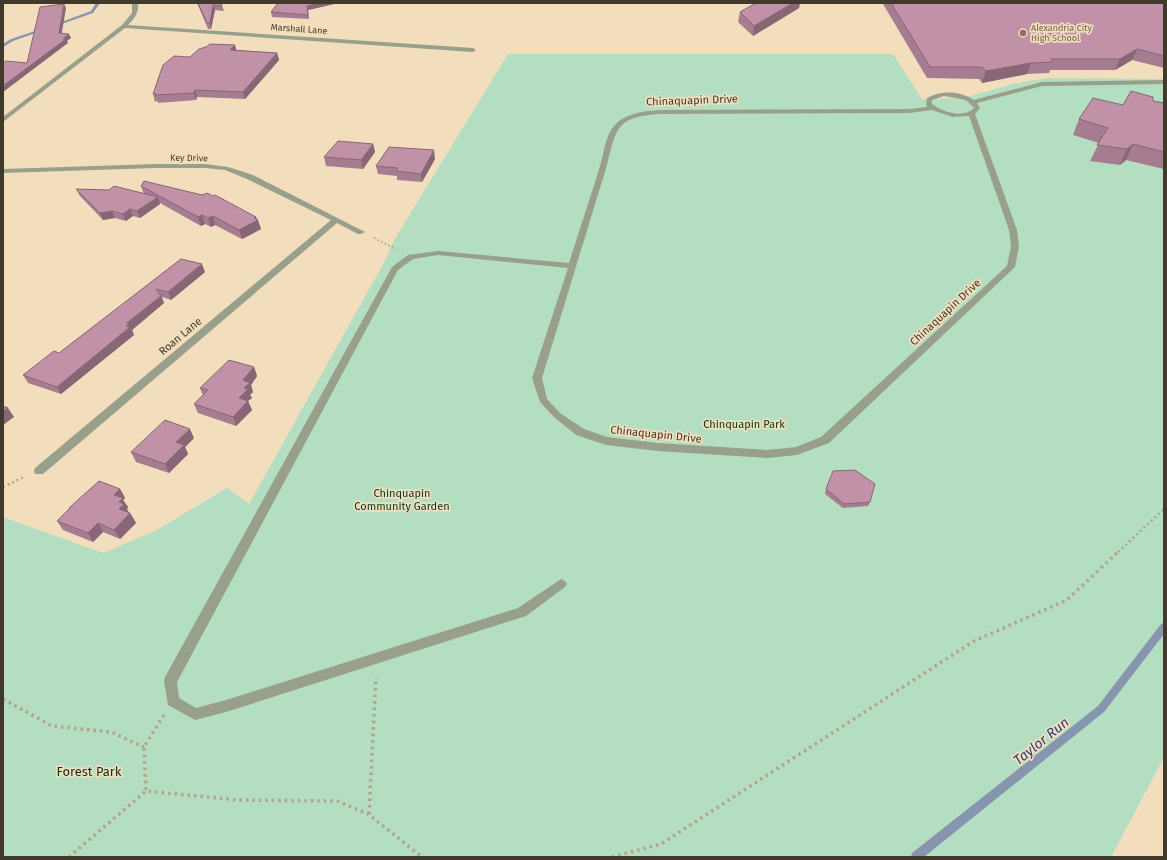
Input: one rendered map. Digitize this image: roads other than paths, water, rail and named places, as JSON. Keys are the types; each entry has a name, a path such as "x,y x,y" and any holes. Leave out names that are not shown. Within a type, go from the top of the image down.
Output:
{"street":[{"path":"3,120 124,26 134,16 136,7 135,3"},
{"name":"Marshall Lane","path":"124,26 473,50"},
{"path":"973,102 1042,84 1164,82"},
{"path":"933,108 927,102 928,99 937,95 960,96 973,102 977,108 971,113"},
{"name":"Chinaquapin Drive","path":"933,108 951,114 971,113 1013,230 1015,246 1011,267 825,440 797,451 767,454 658,447 606,441 580,432 557,415 543,400 537,378 613,132 621,123 635,115 649,112 910,111 933,108"},
{"name":"Key Drive","path":"3,171 156,166 205,166 226,168 250,177 362,232"},
{"name":"Roan Lane","path":"39,471 336,220"},
{"path":"561,584 522,612 234,704 195,714 173,701 170,681 395,269 410,257 438,253 572,266"}],"waterway":[{"path":"55,25 92,12 98,3"},
{"path":"3,46 12,40 42,30"},
{"name":"Taylor Run","path":"916,857 1101,709 1164,627"}],"place":[{"name":"Alexandria City High School","path":"1023,33"}],"park label":[{"name":"Chinquapin Park","path":"744,424"},
{"name":"Chinquapin Community Garden","path":"402,499"},
{"name":"Forest Park","path":"89,771"}]}
